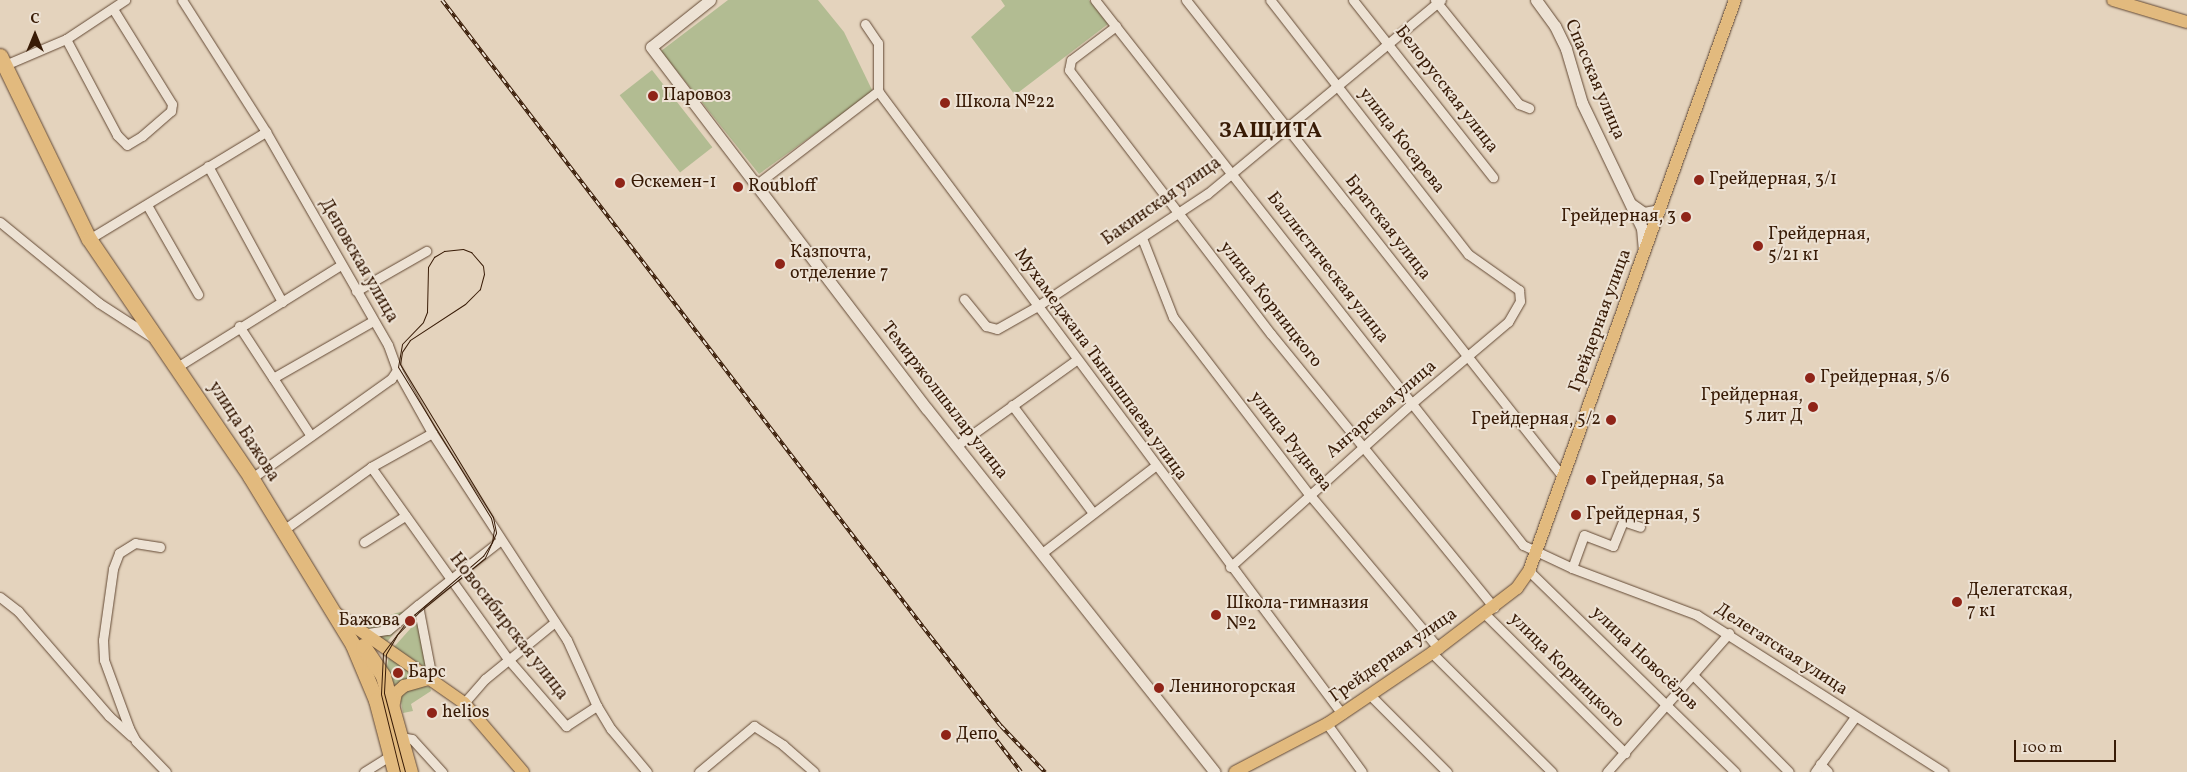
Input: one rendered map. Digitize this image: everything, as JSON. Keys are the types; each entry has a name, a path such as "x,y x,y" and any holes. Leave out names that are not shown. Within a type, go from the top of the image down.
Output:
{"highway":[{"name":"улица Бажова","path":"2,61 89,238 252,478 282,531 334,612"},
{"path":"334,612 383,676 410,772"},
{"path":"334,612 366,672 395,772"}],"main road":[{"name":"Грейдерная улица","path":"1235,772 1327,724 1436,651 1516,588 1529,571 1735,0"},
{"path":"2113,0 2187,22"},
{"name":"улица Бажова","path":"334,612 368,633 464,703 523,772"},
{"path":"392,708 396,693 404,686 412,681 432,678"}],"street":[{"path":"2,61 66,39 125,0"},
{"name":"Деповская улица","path":"182,0 266,132 395,358 397,370 432,433 555,622 597,706 611,729 647,772"},
{"name":"Темиржолшылар улица","path":"710,0 651,47 956,446 1215,772"},
{"name":"Баллистическая улица","path":"1095,0 1523,545 1536,552"},
{"name":"Братская улица","path":"1186,0 1562,476"},
{"name":"улица Косарева","path":"1270,0 1468,254 1519,290"},
{"name":"Белорусская улица","path":"1353,0 1390,44 1494,177"},
{"name":"Спасская улица","path":"1536,0 1559,34 1582,103 1642,228 1644,252"},
{"path":"1438,1 1519,104 1529,108"},
{"name":"Бакинская улица","path":"964,300 986,326 997,329 1036,307 1142,238 1232,173 1390,44 1438,1"},
{"path":"66,39 117,135 127,145 142,136 171,111 172,104 112,9"},
{"path":"757,184 878,91 878,43 865,24"},
{"name":"улица Корницкого","path":"1116,26 1071,60 1069,70 1178,213 1489,610 1625,753"},
{"name":"Мухамеджана Тынышпаева улица","path":"878,91 1154,466 1342,714"},
{"path":"89,238 147,206 208,166 266,132"},
{"path":"208,166 282,302"},
{"path":"1630,203 1644,213 1660,210"},
{"path":"147,206 198,294"},
{"path":"0,222 100,303 163,345"},
{"name":"улица Руднева","path":"1142,238 1173,318 1309,494 1436,651 1552,772"},
{"path":"356,290 426,251"},
{"path":"177,367 239,326 341,265"},
{"name":"Ангарская улица","path":"1230,567 1412,403 1469,358 1508,322 1520,301 1519,290"},
{"path":"273,378 373,321"},
{"path":"239,326 311,436"},
{"path":"956,446 1076,360"},
{"path":"252,478 391,379 397,370"},
{"path":"1012,405 1093,513"},
{"path":"282,531 371,467 432,433"},
{"path":"1042,553 1154,466"},
{"name":"Новосибирская улица","path":"371,467 449,580 508,659 566,726 597,706"},
{"path":"364,542 405,516"},
{"path":"1572,568 1584,535 1613,546 1623,521 1640,527"},
{"path":"368,633 388,630 501,540"},
{"path":"136,741 104,660 106,610 113,569 119,553 135,542 160,547"},
{"name":"Делегатская улица","path":"1536,552 1572,568 1697,615 1944,772"},
{"name":"улица Новосёлов","path":"1529,571 1735,772"},
{"path":"0,598 18,611 109,716 166,772"},
{"path":"418,605 432,678"},
{"path":"464,703 508,659 555,622"},
{"path":"1607,772 1729,634"},
{"path":"1693,675 1789,772"},
{"path":"1370,695 1447,772"},
{"path":"1828,772 1817,768 1855,717"},
{"path":"1327,724 1362,772"},
{"path":"699,772 754,726 783,745 814,772"},
{"path":"401,737 412,739 442,772"},
{"path":"364,772 391,755"}],"green space":[{"path":"728,0 818,0 844,32 873,92 759,174 661,51"},
{"path":"1001,0 1089,0 1108,24 1015,95 971,37 1005,6"},
{"path":"652,70 712,147 680,172 620,95"},
{"path":"412,610 387,642 364,625 396,613"},
{"path":"419,619 431,671 394,647"},
{"path":"389,656 416,675 396,687 386,671"},
{"path":"414,684 430,687 431,691 411,704 413,711 403,713 400,696"}],"tram line":[{"path":"400,772 381,694 383,653 408,620 483,556 492,542 494,530 491,518 398,367 402,344 423,322 427,312 428,267 434,257 444,251 463,249 471,252 483,266 484,274 480,289 465,304 410,340 402,352 400,364 493,517 496,533 485,558 419,612 397,635 386,654 384,693 405,772"}],"railway":[{"path":"442,0 923,627 1001,726 1045,772"},
{"path":"991,733 1021,772"}],"place":[{"name":"Паровоз","path":"653,96"},
{"name":"Школа №22","path":"945,103"},
{"name":"Грейдерная, 3/1","path":"1699,180"},
{"name":"Өскемен-1","path":"620,183"},
{"name":"Roubloff","path":"738,187"},
{"name":"Грейдерная, 3","path":"1686,217"},
{"name":"Грейдерная, 5/21 к1","path":"1758,246"},
{"name":"Казпочта, отделение 7","path":"780,264"},
{"name":"Грейдерная, 5/6","path":"1810,378"},
{"name":"Грейдерная, 5 лит Д","path":"1813,407"},
{"name":"Грейдерная, 5/2","path":"1611,420"},
{"name":"Грейдерная, 5а","path":"1591,480"},
{"name":"Грейдерная, 5","path":"1576,515"},
{"name":"Делегатская, 7 к1","path":"1957,602"},
{"name":"Школа-гимназия №2","path":"1216,615"},
{"name":"Бажова","path":"410,621"},
{"name":"Барс","path":"398,673"},
{"name":"Лениногорская","path":"1159,688"},
{"name":"helios","path":"432,713"},
{"name":"Депо","path":"946,735"}],"district":[{"name":"ЗАЩИТА","path":"1271,132"}]}
